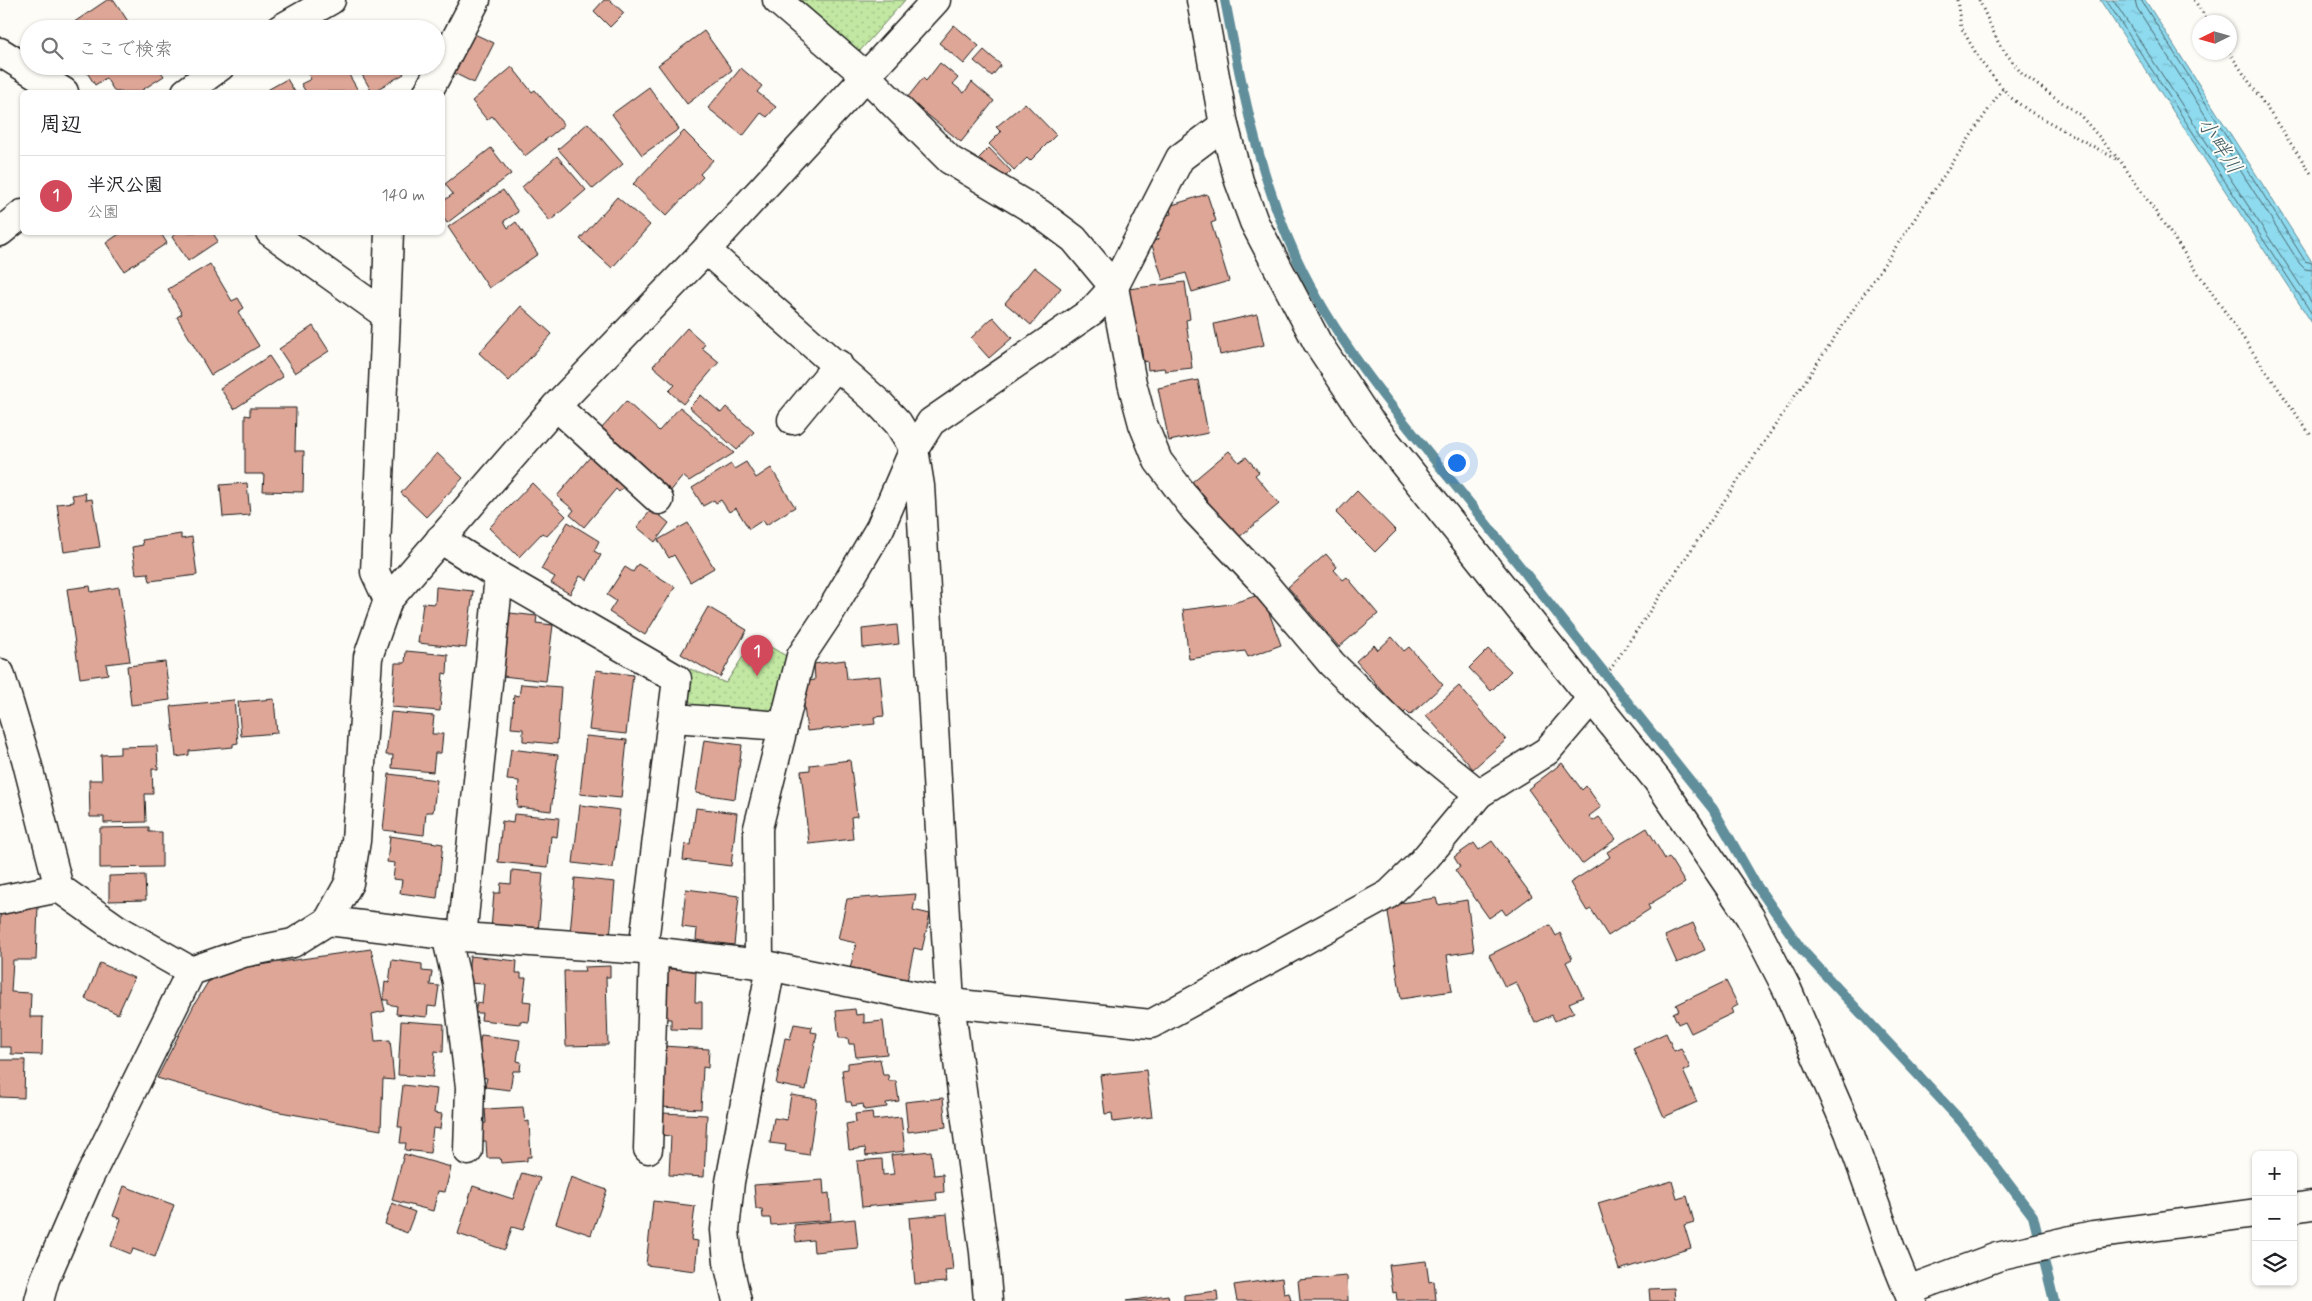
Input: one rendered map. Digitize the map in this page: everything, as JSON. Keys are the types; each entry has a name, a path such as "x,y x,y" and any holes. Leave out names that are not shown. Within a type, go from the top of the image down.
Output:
{"street":[{"path":"296,20 330,0"},
{"path":"445,59 476,0"},
{"path":"777,0 867,77 950,160 1039,213 1074,239 1114,287 1132,383 1142,424 1158,460 1195,510 1261,580 1332,664 1401,732 1479,794"},
{"path":"39,1301 45,1279 88,1180 191,971 243,953 293,943 328,921 349,883 356,841 368,656 388,600 556,406 706,250 936,0"},
{"path":"1200,0 1224,125 1239,181 1254,222 1317,342 1368,419 1657,780 1750,917 1788,989 1848,1132 1910,1296 1997,1257 2093,1235 2252,1214"},
{"path":"0,52 20,64"},
{"path":"37,75 61,90"},
{"path":"189,90 210,75"},
{"path":"429,90 437,75"},
{"path":"734,1298 725,1230 730,1182 765,965 758,828 801,656 829,614 880,528 914,449 930,422 1092,311 1114,287 1180,158 1224,125"},
{"path":"0,232 20,216"},
{"path":"274,235 386,315"},
{"path":"388,600 375,572 389,235"},
{"path":"706,250 838,364 879,403 898,423 914,449 920,486 950,1003 984,1252 988,1301"},
{"path":"792,420 838,364"},
{"path":"556,406 659,500"},
{"path":"440,539 499,576 677,679 648,951 648,1150"},
{"path":"468,1151 470,1087 456,982 454,936 499,576"},
{"path":"0,672 26,759 60,888 117,929 191,971"},
{"path":"328,921 454,936 648,951 765,965 950,1003 1151,1024 1389,894 1423,862 1479,794 1547,751 1592,698"},
{"path":"674,718 782,726"},
{"path":"0,900 60,888"},
{"path":"2297,1207 2312,1205"}],"path":[{"path":"1956,0 1961,27 1981,62 2003,88 2029,111 2121,162"},
{"path":"1979,0 1999,44 2022,74 2080,115 2121,162 2312,437"},
{"path":"2194,0 2205,15"},
{"path":"2234,60 2312,175"},
{"path":"1592,698 2003,88"}],"green space":[{"path":"795,0 905,0 858,53"},
{"path":"755,638 788,657 779,704 764,715 696,709 686,696 690,669 726,683"}],"water":[{"name":"小畔川","path":"2100,0 2145,0 2312,262 2312,323"}],"building":[{"path":"107,0 114,0 127,20 77,20"},
{"path":"604,0 610,0 624,13 610,27 594,11"},
{"path":"954,25 979,46 964,64 939,43"},
{"path":"704,31 732,70 687,104 658,65"},
{"path":"470,32 494,43 474,83 450,71"},
{"path":"984,50 1001,65 992,76 974,61"},
{"path":"940,63 958,78 953,84 964,93 972,82 994,101 961,142 907,98 923,78 926,81"},
{"path":"512,67 532,92 535,90 564,125 525,156 492,116 487,120 472,101"},
{"path":"741,68 762,86 757,92 776,107 767,117 761,113 743,136 708,108"},
{"path":"89,75 164,76 142,90 114,90 106,78 95,85"},
{"path":"309,75 349,75 358,90 305,90 301,84 311,79"},
{"path":"362,75 402,75 376,90 371,90"},
{"path":"287,79 294,90 268,90"},
{"path":"649,87 679,129 642,155 612,114"},
{"path":"1025,103 1056,135 1030,161 1027,158 1014,170 989,144 1001,132 996,127"},
{"path":"588,123 623,164 593,189 558,149"},
{"path":"684,131 713,160 700,174 703,177 666,216 633,184"},
{"path":"491,148 511,174 447,223 445,220 445,200 453,194 445,184"},
{"path":"989,148 1011,171 1004,178 983,166 977,160"},
{"path":"557,156 586,190 550,221 522,187"},
{"path":"503,190 518,212 504,221 508,228 516,222 538,254 489,288 448,227"},
{"path":"1207,194 1216,221 1211,223 1229,281 1192,292 1186,273 1163,280 1151,242 1159,239 1156,228 1163,226 1161,217 1171,214 1169,206"},
{"path":"617,197 650,225 612,268 580,239"},
{"path":"118,235 162,235 167,243 124,271 106,243"},
{"path":"174,235 214,235 218,241 188,261 172,237"},
{"path":"210,264 232,301 238,298 244,308 238,312 259,346 211,375 177,317 182,314 168,289"},
{"path":"1034,267 1061,288 1031,325 1005,303"},
{"path":"1185,282 1190,319 1186,320 1192,368 1165,371 1164,368 1148,370 1147,361 1143,362 1141,344 1134,344 1128,289"},
{"path":"521,306 552,334 509,381 479,353"},
{"path":"1257,314 1264,345 1220,355 1214,324"},
{"path":"993,317 1012,338 989,358 971,338"},
{"path":"313,326 329,351 295,373 279,349"},
{"path":"687,328 705,344 702,348 719,362 683,404 669,391 675,385 653,366"},
{"path":"269,356 283,377 234,409 220,388"},
{"path":"1198,380 1208,433 1169,441 1158,388"},
{"path":"701,395 721,413 726,407 754,432 737,450 689,407"},
{"path":"626,401 659,431 680,407 734,453 689,481 683,476 669,493 632,460 635,457 602,428"},
{"path":"250,408 296,408 295,451 304,451 303,492 263,491 264,474 245,474 245,415 250,416"},
{"path":"1229,451 1239,462 1246,457 1259,472 1255,475 1279,504 1238,538 1220,516 1216,519 1204,504 1208,501 1192,482"},
{"path":"437,453 463,478 426,517 401,493"},
{"path":"591,456 625,485 619,492 616,489 584,527 570,515 574,510 557,496"},
{"path":"746,462 756,478 771,468 795,507 766,525 763,520 749,529 736,508 729,512 721,500 716,503 714,500 703,506 692,488 731,464 734,469"},
{"path":"247,483 250,515 223,517 220,485"},
{"path":"532,483 566,516 547,536 542,533 519,557 489,528"},
{"path":"1357,491 1396,531 1375,552 1336,513"},
{"path":"85,493 86,500 92,499 100,547 64,552 57,504 74,502 72,495"},
{"path":"652,509 669,523 655,542 637,527"},
{"path":"568,522 599,541 594,551 601,555 587,580 580,576 570,594 551,583 555,577 541,569"},
{"path":"688,523 714,568 690,582 674,555 669,558 658,540"},
{"path":"181,534 181,539 192,537 197,575 150,581 148,573 136,574 132,547 143,545 142,540"},
{"path":"1326,554 1337,567 1334,570 1343,580 1347,577 1378,614 1339,647 1288,587"},
{"path":"638,564 675,587 645,635 609,612 616,601 607,595 625,567 633,572"},
{"path":"90,586 91,592 119,587 130,661 106,664 108,674 80,678 67,589"},
{"path":"436,587 473,591 466,648 418,643 423,603 435,604"},
{"path":"1262,594 1281,645 1248,657 1245,651 1189,659 1183,610 1230,604"},
{"path":"708,607 747,630 720,677 681,654"},
{"path":"510,613 537,616 536,623 553,625 546,681 503,676"},
{"path":"897,625 899,644 863,648 862,629"},
{"path":"1392,637 1404,651 1409,647 1443,685 1410,715 1406,711 1403,714 1356,661 1374,645 1378,650"},
{"path":"1488,649 1511,671 1491,691 1469,668"},
{"path":"406,651 448,655 447,674 443,673 440,711 392,707 395,663 405,663"},
{"path":"845,660 847,679 880,676 884,716 874,717 875,724 807,731 801,682 815,680 814,664"},
{"path":"165,662 170,700 131,705 127,666"},
{"path":"596,670 633,675 626,734 589,730"},
{"path":"521,684 561,687 557,744 523,741 523,729 511,728 514,695 519,696"},
{"path":"1459,686 1506,740 1473,769 1426,715"},
{"path":"274,699 277,733 241,736 238,702"},
{"path":"234,700 238,743 233,744 233,747 189,751 189,755 176,757 171,706"},
{"path":"391,712 434,716 432,734 443,734 441,753 435,753 433,772 392,768 393,755 386,755"},
{"path":"586,736 627,740 621,798 580,794"},
{"path":"704,740 742,745 735,799 696,793"},
{"path":"157,746 158,769 152,769 153,794 145,794 146,822 104,823 104,817 90,817 89,780 102,780 101,755 120,754 120,747"},
{"path":"511,749 558,755 551,811 517,807 519,781 507,780"},
{"path":"850,760 857,816 851,817 853,839 809,844 801,771 810,770 810,765"},
{"path":"1562,763 1582,790 1586,786 1601,807 1589,816 1593,821 1599,817 1616,839 1582,864 1528,789"},
{"path":"389,774 437,780 433,812 426,812 424,835 383,830"},
{"path":"580,805 620,810 613,868 573,863"},
{"path":"696,808 737,813 731,866 683,860 685,844 691,845"},
{"path":"514,814 559,818 557,837 551,836 548,867 498,862 502,821 513,823"},
{"path":"149,827 149,832 162,832 162,867 100,868 100,828"},
{"path":"1647,828 1665,859 1669,857 1685,883 1648,905 1650,909 1608,936 1591,909 1587,911 1570,883 1610,857 1607,852"},
{"path":"390,836 443,844 437,898 400,893 402,880 393,879 395,863 387,862"},
{"path":"1492,841 1532,896 1506,915 1502,909 1489,918 1455,870 1460,867 1454,857 1474,843 1479,850"},
{"path":"512,870 543,873 538,934 491,929 494,893 500,893 501,883 511,884"},
{"path":"145,875 146,900 109,901 109,876"},
{"path":"575,878 615,882 610,938 570,934"},
{"path":"686,889 739,896 734,945 696,940 697,929 682,927"},
{"path":"916,894 913,910 930,914 922,950 914,948 907,981 850,969 856,943 838,939 847,899"},
{"path":"1436,898 1438,905 1467,900 1474,951 1447,955 1452,991 1401,999 1387,905"},
{"path":"38,906 36,960 13,960 11,992 31,993 30,1017 43,1017 42,1055 11,1054 11,1047 0,1047 0,913"},
{"path":"1693,923 1705,950 1677,963 1665,936"},
{"path":"1550,925 1556,936 1560,933 1572,959 1566,962 1583,997 1569,1003 1574,1012 1555,1021 1552,1015 1535,1023 1516,982 1505,987 1489,955"},
{"path":"371,949 385,1011 372,1014 375,1041 390,1040 394,1080 383,1079 381,1130 269,1110 157,1078 194,1005 208,982 232,969"},
{"path":"470,956 517,961 516,973 521,973 521,978 526,978 523,1001 531,1002 529,1022 520,1021 520,1024 481,1020 482,1013 475,1013 477,1002 482,1003 484,984 467,983"},
{"path":"392,960 422,964 422,971 432,972 430,985 439,986 436,1007 428,1006 427,1017 396,1014 397,1006 388,1004 388,1000 383,1000 385,982 389,983"},
{"path":"100,963 134,978 118,1014 85,999"},
{"path":"610,966 610,977 606,977 608,1045 566,1046 564,971 585,971 584,967"},
{"path":"666,969 696,969 695,1002 702,1002 702,1030 671,1029 671,1019 665,1019"},
{"path":"1726,981 1738,1005 1731,1009 1733,1013 1691,1033 1685,1021 1678,1024 1673,1013 1679,1010 1676,1005"},
{"path":"855,1009 856,1015 864,1014 864,1023 883,1021 887,1054 856,1057 854,1044 849,1044 848,1038 839,1038 836,1011"},
{"path":"401,1021 444,1024 443,1052 435,1051 433,1077 398,1075"},
{"path":"794,1024 812,1027 811,1032 817,1033 806,1090 776,1084 785,1038 790,1039"},
{"path":"1666,1033 1674,1051 1681,1048 1690,1068 1683,1071 1697,1102 1664,1117 1633,1048"},
{"path":"481,1035 520,1040 517,1061 521,1062 520,1071 513,1071 510,1090 485,1087 487,1078 481,1077 483,1062 477,1061"},
{"path":"663,1046 709,1049 708,1068 703,1067 701,1109 660,1107"},
{"path":"880,1059 883,1075 888,1075 889,1081 896,1081 899,1101 886,1103 887,1107 864,1110 863,1104 852,1106 851,1102 846,1102 842,1070 848,1069 848,1063"},
{"path":"0,1060 25,1060 24,1098 0,1097"},
{"path":"1146,1070 1152,1117 1113,1122 1112,1113 1105,1114 1100,1075"},
{"path":"403,1085 437,1089 434,1113 442,1114 440,1129 433,1128 430,1153 405,1150 406,1143 400,1143 402,1127 398,1127"},
{"path":"791,1095 817,1099 809,1155 785,1151 786,1145 770,1143 774,1118 787,1120"},
{"path":"943,1098 946,1127 908,1132 905,1102"},
{"path":"523,1107 525,1122 529,1121 531,1157 527,1157 527,1161 501,1163 500,1158 487,1158 486,1141 482,1141 480,1124 486,1123 485,1109"},
{"path":"872,1112 873,1120 901,1117 905,1151 866,1156 865,1148 849,1150 846,1124 856,1122 855,1114"},
{"path":"662,1113 707,1115 704,1177 669,1175 671,1136 661,1135"},
{"path":"931,1151 934,1175 943,1174 944,1192 936,1193 937,1200 862,1207 857,1161 882,1159 883,1175 894,1174 891,1155"},
{"path":"404,1154 451,1167 445,1192 438,1191 433,1211 392,1200"},
{"path":"522,1173 540,1178 523,1230 512,1227 505,1250 458,1234 473,1186 513,1199"},
{"path":"571,1177 607,1190 591,1235 556,1223"},
{"path":"823,1180 824,1194 829,1193 831,1220 771,1225 770,1218 763,1218 762,1209 756,1209 754,1185"},
{"path":"1672,1181 1677,1199 1687,1196 1694,1222 1684,1225 1691,1248 1619,1270 1598,1203"},
{"path":"124,1186 174,1205 155,1257 133,1249 131,1254 111,1246 121,1219 113,1216"},
{"path":"653,1201 695,1206 691,1240 698,1241 695,1271 646,1265"},
{"path":"392,1203 415,1212 407,1233 385,1224"},
{"path":"947,1214 953,1270 945,1271 947,1282 915,1284 909,1218"},
{"path":"855,1219 858,1248 814,1252 813,1240 796,1242 794,1225"},
{"path":"1426,1261 1429,1282 1434,1281 1436,1300 1397,1300 1396,1292 1393,1293 1389,1265"},
{"path":"1347,1276 1348,1301 1300,1301 1298,1280"},
{"path":"1282,1278 1284,1294 1289,1293 1291,1301 1237,1301 1234,1285"},
{"path":"1674,1288 1675,1301 1650,1301 1649,1289"},
{"path":"1217,1291 1218,1301 1184,1301 1184,1295"},
{"path":"1168,1295 1169,1301 1126,1301"}],"waterway":[{"path":"1225,0 1245,99 1272,196 1297,259 1335,327 1356,359 1403,421 1713,809 1755,883 1802,950 1961,1121 2033,1216 2054,1301"}],"place":[{"name":"半沢公園","path":"757,676"}]}
